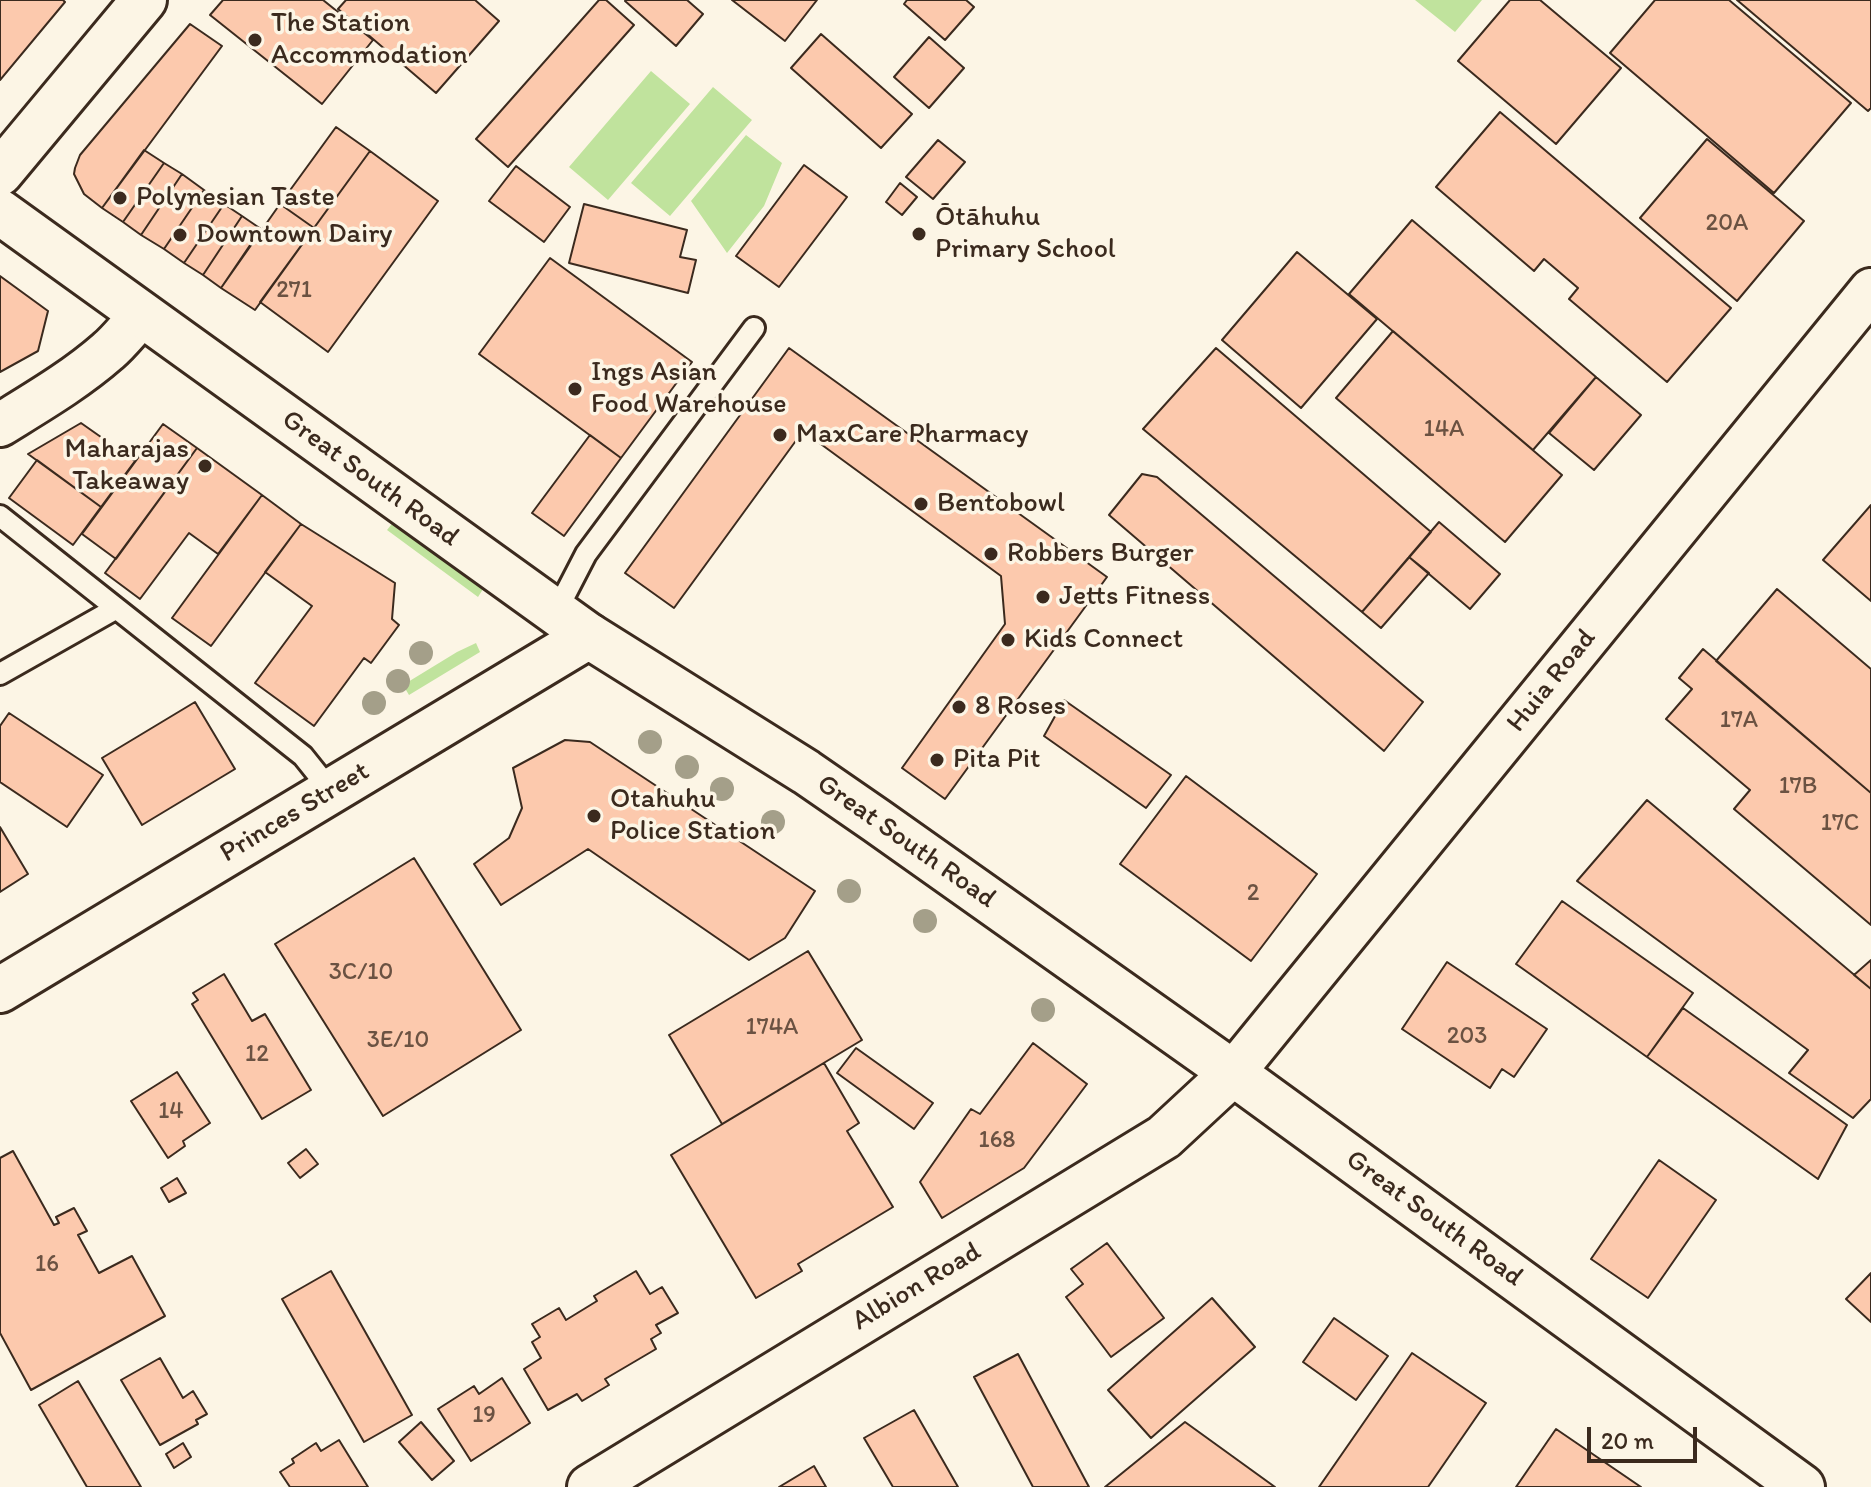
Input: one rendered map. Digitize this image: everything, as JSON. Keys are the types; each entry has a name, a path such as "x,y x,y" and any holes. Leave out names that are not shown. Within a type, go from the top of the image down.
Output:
{"main road":[{"path":"0,173 144,0"},
{"name":"Great South Road","path":"0,212 573,624 806,772 1233,1073 1802,1487"},
{"name":"Princes Street","path":"0,990 331,791 573,624"},
{"name":"Albion Road","path":"590,1487 1164,1137 1233,1073"}],"street":[{"name":"Huia Road","path":"1233,1073 1871,290"},
{"path":"0,425 85,370 142,315"}],"lane":[{"path":"573,624 586,554 754,328"},
{"path":"0,516 303,756 331,791"},
{"path":"0,674 115,609"}],"green space":[{"path":"1415,0 1482,0 1455,32"},
{"path":"651,71 690,104 608,200 569,167"},
{"path":"713,87 752,120 670,216 631,183"},
{"path":"746,135 782,163 764,206 727,253 691,201"},
{"path":"395,520 485,586 478,597 387,530"},
{"path":"476,643 480,652 409,695 403,685"}],"building":[{"path":"0,0 65,2 0,80"},
{"path":"223,0 323,0 373,40 322,104 210,15"},
{"path":"346,0 475,0 499,21 436,93 338,9"},
{"path":"599,0 606,0 634,25 508,167 476,139"},
{"path":"626,0 687,0 703,14 676,46"},
{"path":"732,0 817,0 785,41"},
{"path":"907,0 966,0 974,7 945,40 904,4"},
{"path":"1510,0 1540,0 1621,68 1556,144 1458,61"},
{"path":"1655,0 1729,0 1851,103 1774,193 1610,53"},
{"path":"1737,0 1871,0 1871,108 1868,111"},
{"path":"190,24 222,46 102,208 84,194 74,174 80,155"},
{"path":"821,34 912,114 881,148 791,68"},
{"path":"929,37 964,68 929,108 894,77"},
{"path":"1500,112 1731,308 1667,382 1569,299 1578,288 1544,259 1534,271 1436,187"},
{"path":"336,127 370,151 314,228 280,204"},
{"path":"1707,139 1804,221 1737,301 1640,218"},
{"path":"938,140 965,162 933,199 906,177"},
{"path":"144,150 164,163 123,222 102,208"},
{"path":"370,151 438,201 328,352 260,302"},
{"path":"164,163 182,174 141,235 123,222"},
{"path":"804,165 847,197 779,287 736,256"},
{"path":"516,166 570,207 544,242 489,201"},
{"path":"182,174 204,190 164,249 141,235"},
{"path":"900,183 917,197 902,215 886,202"},
{"path":"204,190 224,204 184,263 164,249"},
{"path":"224,204 242,216 203,275 184,263"},
{"path":"280,204 314,228 255,310 221,288"},
{"path":"584,204 687,230 680,257 696,260 688,293 569,263"},
{"path":"242,216 261,229 221,288 203,275"},
{"path":"1412,220 1596,377 1533,450 1349,294"},
{"path":"1297,252 1377,319 1301,408 1222,340"},
{"path":"550,258 692,362 621,458 479,354"},
{"path":"0,276 48,311 38,351 0,372"},
{"path":"1393,331 1562,475 1505,542 1336,398"},
{"path":"789,348 1107,577 945,799 902,768 1005,624 1001,576 803,431 674,608 625,573"},
{"path":"1216,348 1431,532 1362,612 1143,429"},
{"path":"1596,377 1641,415 1594,470 1549,433"},
{"path":"81,423 135,461 101,507 28,454"},
{"path":"163,424 197,448 116,559 82,534"},
{"path":"590,435 621,458 564,536 532,513"},
{"path":"197,448 262,495 218,554 189,533 140,599 105,573"},
{"path":"37,460 101,507 73,545 9,498"},
{"path":"1142,474 1157,477 1423,702 1384,751 1109,515"},
{"path":"262,495 301,524 211,646 172,618"},
{"path":"1871,505 1871,601 1823,560"},
{"path":"1439,522 1500,574 1470,609 1409,557"},
{"path":"301,524 395,583 392,619 399,625 371,663 364,658 314,726 255,683 312,606 265,572"},
{"path":"1409,557 1429,573 1381,628 1362,612"},
{"path":"1777,589 1871,669 1871,793 1716,661"},
{"path":"1703,649 1871,793 1871,925 1734,809 1750,790 1666,719 1692,689 1679,678"},
{"path":"1064,700 1171,775 1146,808 1044,736"},
{"path":"195,702 235,769 142,825 102,758"},
{"path":"9,713 103,775 67,827 0,782 0,726"},
{"path":"565,740 590,742 815,891 785,938 749,960 588,849 501,905 474,864 509,838 522,808 513,768"},
{"path":"1186,776 1317,874 1251,961 1120,864"},
{"path":"1647,800 1871,989 1871,1099 1853,1118 1789,1073 1808,1050 1577,881"},
{"path":"0,827 28,874 0,892"},
{"path":"414,858 521,1030 383,1116 275,944"},
{"path":"1562,901 1693,993 1647,1057 1516,964"},
{"path":"808,951 862,1040 722,1124 669,1035"},
{"path":"1871,960 1871,989 1854,975"},
{"path":"1447,962 1547,1029 1514,1077 1502,1069 1490,1088 1402,1029"},
{"path":"224,974 252,1021 265,1014 311,1090 262,1119 192,1004 198,1000 193,993"},
{"path":"1683,1008 1847,1125 1818,1179 1647,1057"},
{"path":"1033,1043 1087,1084 1024,1168 942,1218 920,1182 971,1109 980,1114"},
{"path":"856,1048 933,1103 914,1129 837,1073"},
{"path":"824,1063 859,1123 847,1131 893,1207 798,1264 802,1271 756,1298 671,1155"},
{"path":"177,1072 210,1123 183,1141 185,1146 168,1158 131,1101"},
{"path":"306,1149 318,1164 300,1178 288,1163"},
{"path":"13,1151 54,1225 59,1223 56,1217 74,1208 87,1231 78,1235 99,1273 132,1256 165,1316 31,1390 0,1333 0,1158"},
{"path":"1659,1160 1716,1200 1648,1298 1591,1259"},
{"path":"177,1178 186,1193 169,1202 161,1188"},
{"path":"1107,1243 1164,1318 1111,1357 1066,1297 1083,1284 1071,1269"},
{"path":"331,1271 412,1415 364,1442 282,1299"},
{"path":"636,1271 650,1294 662,1287 678,1313 656,1325 661,1333 651,1339 656,1349 605,1379 609,1385 582,1401 577,1394 548,1410 524,1369 541,1358 532,1342 540,1337 532,1324 559,1308 566,1320 597,1301 594,1296"},
{"path":"1871,1273 1871,1322 1846,1299"},
{"path":"1212,1298 1255,1347 1151,1438 1108,1390"},
{"path":"1334,1318 1388,1356 1356,1400 1303,1362"},
{"path":"1412,1353 1486,1403 1428,1487 1319,1487"},
{"path":"1018,1354 1089,1487 1033,1487 974,1377"},
{"path":"160,1358 183,1398 193,1391 207,1414 196,1420 198,1424 160,1445 121,1380"},
{"path":"502,1378 530,1423 471,1461 438,1409 474,1386 479,1394"},
{"path":"78,1381 141,1487 87,1487 39,1405"},
{"path":"914,1410 958,1487 893,1487 864,1438"},
{"path":"421,1422 454,1461 432,1480 399,1442"},
{"path":"1185,1422 1275,1487 1105,1487"},
{"path":"1556,1429 1641,1487 1516,1487"},
{"path":"339,1440 368,1487 290,1487 280,1472 294,1463 292,1459 316,1443 321,1451"},
{"path":"183,1443 191,1457 174,1468 166,1454"},
{"path":"814,1466 826,1487 779,1487"}],"place":[{"name":"The Station Accommodation","path":"255,40"},
{"name":"Polynesian Taste","path":"120,198"},
{"name":"Ōtāhuhu Primary School","path":"919,234"},
{"name":"Downtown Dairy","path":"180,235"},
{"name":"Ings Asian Food Warehouse","path":"575,389"},
{"name":"MaxCare Pharmacy","path":"780,435"},
{"name":"Maharajas Takeaway","path":"205,466"},
{"name":"Bentobowl","path":"921,504"},
{"name":"Robbers Burger","path":"991,554"},
{"name":"Jetts Fitness","path":"1043,597"},
{"name":"Kids Connect","path":"1008,640"},
{"name":"8 Roses","path":"959,707"},
{"name":"Pita Pit","path":"937,760"},
{"name":"Otahuhu Police Station","path":"594,816"}]}
